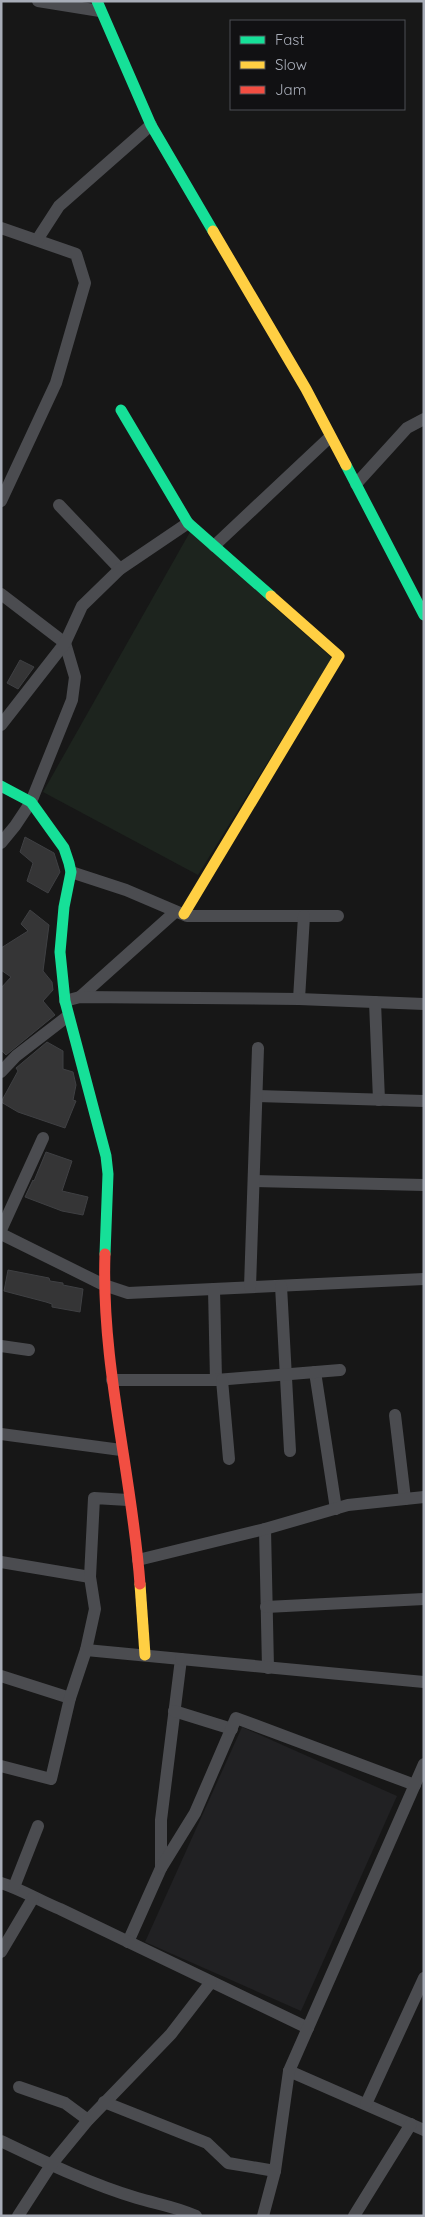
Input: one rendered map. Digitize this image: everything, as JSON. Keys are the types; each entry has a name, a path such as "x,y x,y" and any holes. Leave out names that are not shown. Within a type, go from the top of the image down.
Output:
{"street":[{"path":"38,1 98,6 151,125 306,389 424,615"},
{"path":"37,240 59,206 151,125"},
{"path":"1,228 76,254 85,283 56,383 1,501"},
{"path":"80,997 179,913 339,656 188,523 121,410"},
{"path":"356,484 407,428 424,418"},
{"path":"214,546 330,437"},
{"path":"59,505 120,569"},
{"path":"1,725 65,643 82,606 120,569 188,523"},
{"path":"1,594 65,643 75,677 72,700 31,802 1,843"},
{"path":"1,786 31,802 64,848 71,872 64,907 60,952 68,1016 106,1156 108,1174 104,1285 112,1380 138,1560 145,1655"},
{"path":"71,872 126,890 179,913 338,916"},
{"path":"299,999 304,916"},
{"path":"65,1000 80,997 299,999 424,1004"},
{"path":"375,1002 379,1100"},
{"path":"1,1072 16,1056 68,1016"},
{"path":"250,1287 258,1048"},
{"path":"257,1096 424,1101"},
{"path":"1,1230 43,1138"},
{"path":"254,1182 424,1185"},
{"path":"1,1234 104,1285 128,1293 424,1279"},
{"path":"281,1286 290,1451"},
{"path":"214,1289 219,1380 229,1459"},
{"path":"1,1346 29,1350"},
{"path":"112,1380 219,1380 340,1370"},
{"path":"315,1372 336,1509"},
{"path":"395,1415 405,1499"},
{"path":"1,1434 121,1450"},
{"path":"138,1560 265,1529 348,1505 424,1497"},
{"path":"1,1766 51,1779 70,1698 86,1650 95,1609 90,1577 94,1498 128,1500"},
{"path":"265,1529 268,1668"},
{"path":"1,1562 90,1577"},
{"path":"266,1606 424,1599"},
{"path":"86,1650 424,1682"},
{"path":"161,1868 161,1820 180,1659"},
{"path":"1,1676 70,1698"},
{"path":"174,1711 232,1729"},
{"path":"128,1942 161,1868 195,1813 236,1718 415,1785"},
{"path":"263,2216 275,2171 289,2071 424,1764"},
{"path":"14,1887 38,1826"},
{"path":"1,1883 14,1887 32,1898 60,1909 308,2028"},
{"path":"1,1952 32,1898"},
{"path":"366,2104 424,1978"},
{"path":"18,2216 51,2165 88,2120 172,2034 211,1982"},
{"path":"289,2071 424,2130"},
{"path":"19,2087 66,2102 88,2120"},
{"path":"104,2102 207,2143 228,2163 275,2171"},
{"path":"354,2216 411,2124"},
{"path":"1,2141 51,2165 136,2198 180,2209 196,2216"}],"shaded area":[{"path":"190,532 332,658 198,875 43,792"},
{"path":"242,1727 397,1796 301,2011 145,1942"}],"building":[{"path":"20,660 34,667 18,689 7,683"},
{"path":"25,837 54,853 60,872 48,893 27,881 33,863 20,852"},
{"path":"30,910 49,925 43,971 52,982 53,990 43,1001 55,1015 6,1055 1,1050 1,988 11,977 1,970 1,948 28,931 21,924"},
{"path":"47,1042 63,1051 63,1069 73,1072 76,1085 73,1100 76,1101 65,1128 18,1112 1,1102 18,1071 16,1068"},
{"path":"46,1152 72,1161 62,1191 88,1197 83,1215 62,1211 25,1197"},
{"path":"8,1270 49,1278 50,1281 83,1289 80,1312 52,1307 52,1304 46,1302 4,1291"}],"traffic: fast":[{"path":"97,1 151,125 213,231"},
{"path":"121,410 188,523 271,596"},
{"path":"346,465 424,615"},
{"path":"1,786 31,802 64,848 69,863 71,872 64,907 60,952 65,1001 106,1156 108,1174 105,1254"}],"traffic: slow":[{"path":"213,231 306,389 346,465"},
{"path":"184,914 339,656 271,596"},
{"path":"140,1584 145,1655"}],"traffic: jam":[{"path":"105,1254 105,1296 112,1378 131,1502 140,1584"}]}
